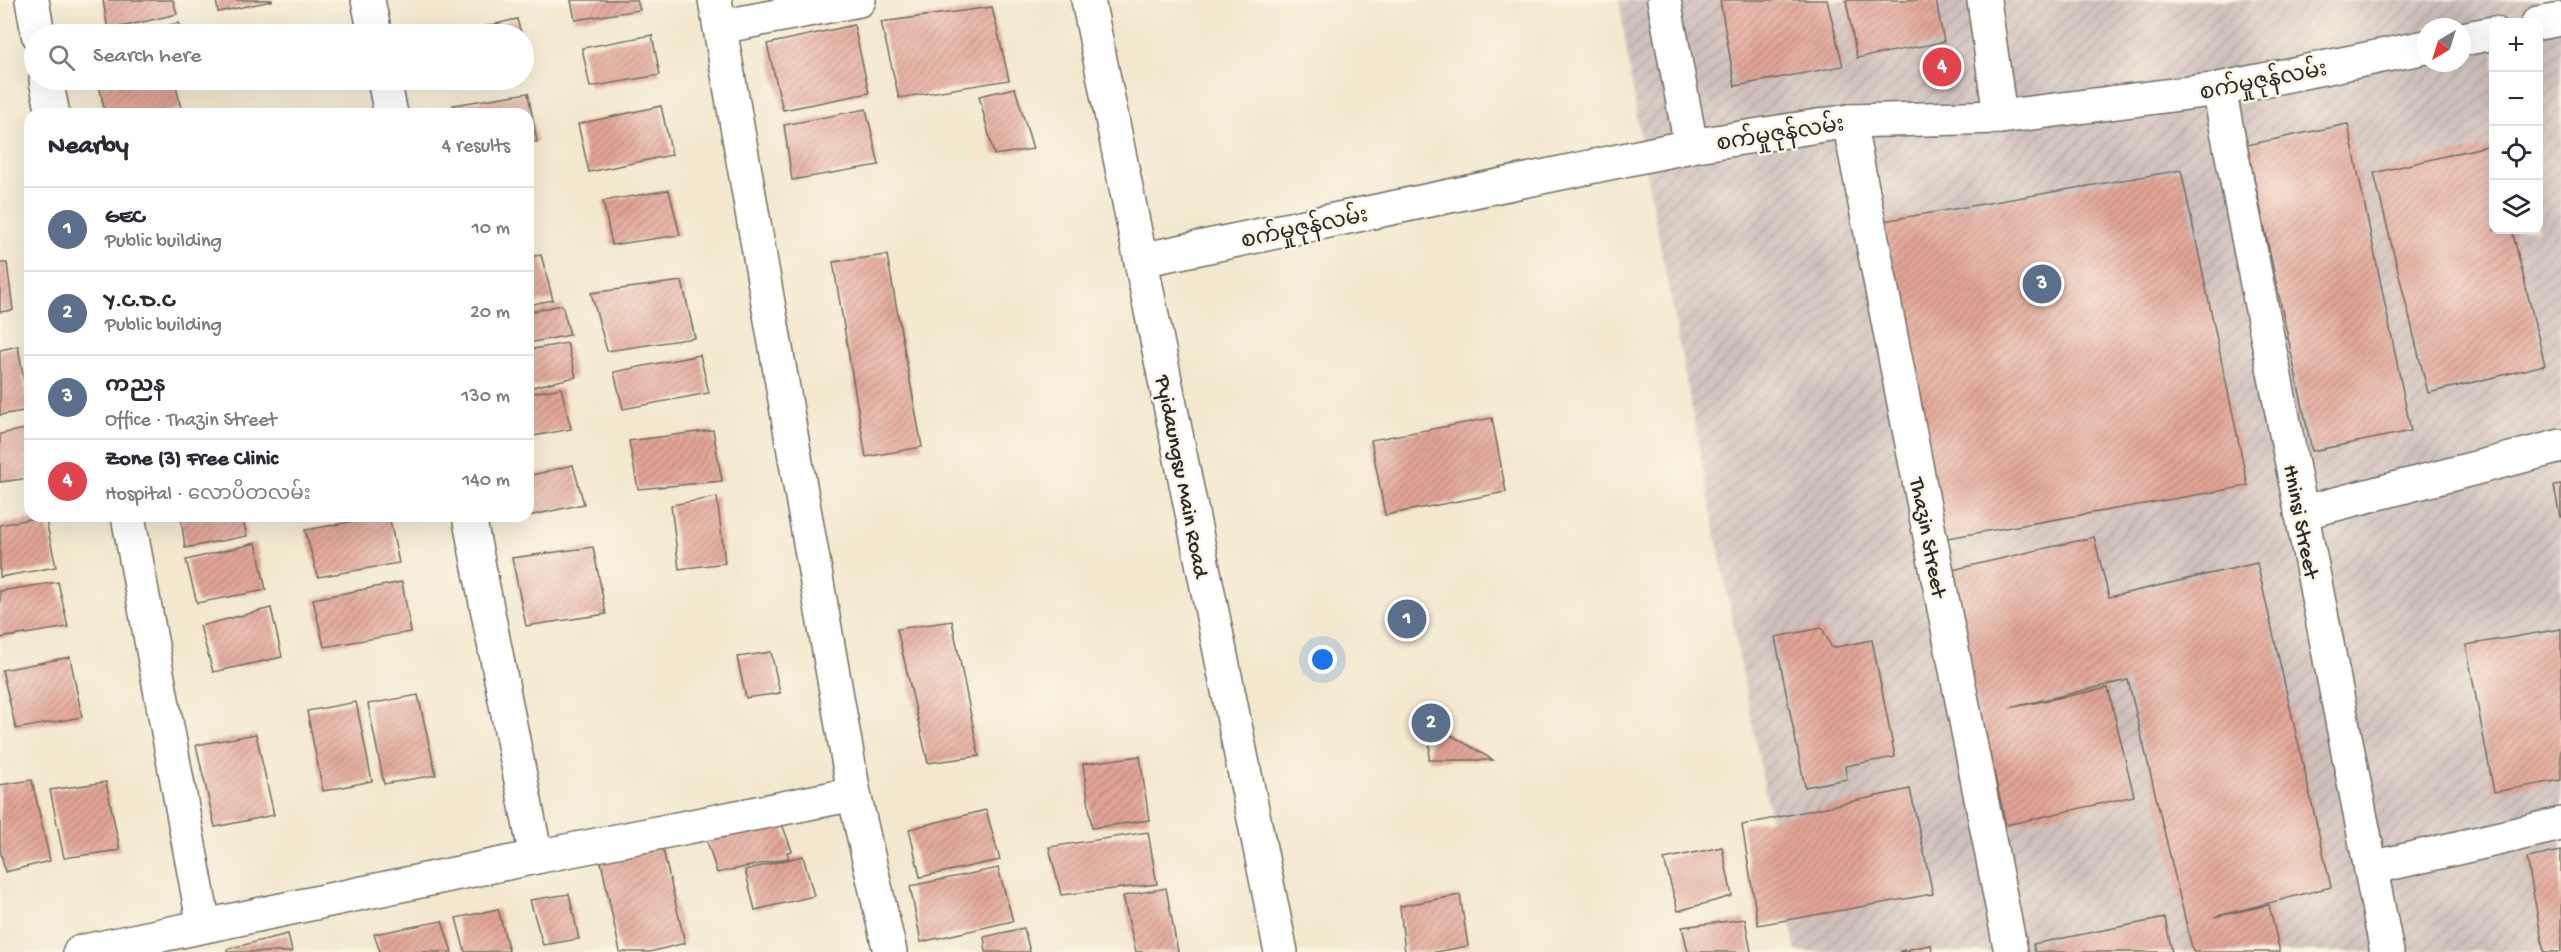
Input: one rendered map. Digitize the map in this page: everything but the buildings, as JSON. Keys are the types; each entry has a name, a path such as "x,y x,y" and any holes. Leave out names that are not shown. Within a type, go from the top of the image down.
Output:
{"street":[{"path":"32,0 36,24"},
{"path":"368,0 373,24"},
{"path":"859,0 717,14 854,794 890,952"},
{"name":"Pyidaungsu Main Road","path":"1088,0 1281,952"},
{"path":"1664,0 1692,146"},
{"path":"1984,0 2000,117"},
{"path":"2543,22 2561,19"},
{"path":"2471,37 2489,34"},
{"name":"စက်မှုဇုန်လမ်း","path":"1141,260 1692,146 1849,121 2000,117 2219,89 2417,49"},
{"name":"Hninsi Street","path":"2219,89 2388,952"},
{"path":"48,90 52,108"},
{"path":"386,90 390,108"},
{"name":"Thazin Street","path":"1849,121 2011,952"},
{"path":"2301,513 2561,446"},
{"path":"129,522 204,926"},
{"path":"470,522 536,857"},
{"path":"80,952 536,857 854,794"},
{"path":"2371,868 2561,824"}],"shaded area":[{"path":"1619,0 2561,0 2561,952 1796,952 1643,156"}],"place":[{"name":"Zone (3) Free Clinic","path":"1942,67"},
{"name":"ကညန","path":"2042,284"},
{"name":"GEC","path":"1407,619"},
{"name":"Y.C.D.C","path":"1431,723"}]}
